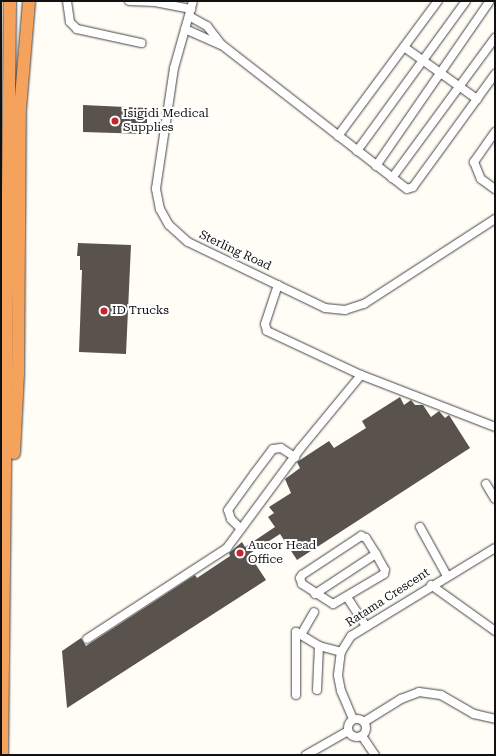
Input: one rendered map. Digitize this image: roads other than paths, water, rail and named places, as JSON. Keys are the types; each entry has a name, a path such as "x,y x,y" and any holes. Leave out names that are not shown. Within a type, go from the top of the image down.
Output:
{"highway":[{"path":"2,755 6,497 6,281 10,1"},
{"path":"6,497 14,452 18,375 19,68 23,1"},
{"path":"20,110 29,1"}],"street":[{"path":"67,1 70,22 77,29 142,43"},
{"path":"129,1 156,2 191,9 222,45 407,189 412,187 495,74"},
{"path":"338,136 438,1"},
{"path":"358,151 422,60 466,1"},
{"path":"376,166 440,72 490,3"},
{"name":"Sterling Road","path":"191,9 174,68 156,189 160,209 169,225 188,242 325,308 337,310 355,308 495,219"},
{"path":"185,29 222,45"},
{"path":"392,178 495,38"},
{"path":"404,47 477,99"},
{"path":"495,132 474,162 481,179 495,189"},
{"path":"278,285 265,324 267,331 361,375 495,427"},
{"path":"87,639 220,554 361,375"},
{"path":"241,529 231,519 228,510 254,474 273,449 281,448 295,457"},
{"path":"486,484 495,499"},
{"path":"420,527 447,576"},
{"path":"361,536 366,538 376,554 386,572 347,597 333,604 315,594 302,584 300,578 302,574 361,536"},
{"name":"Ratama Crescent","path":"353,719 341,691 338,675 341,652 351,636 365,625 495,548"},
{"path":"315,594 376,554"},
{"path":"431,585 495,631"},
{"path":"347,597 365,625"},
{"path":"302,633 314,612"},
{"path":"296,695 296,632 302,633 319,646 341,652"},
{"path":"317,690 319,646"},
{"path":"362,736 354,737 348,731 348,724 353,719 364,722 401,699 419,692 441,695 474,714 495,720"},
{"path":"362,736 366,728 364,722"},
{"path":"306,755 348,731"},
{"path":"362,736 375,755"}],"place":[{"name":"Isigidi Medical Supplies","path":"115,121"},
{"name":"ID Trucks","path":"104,311"},
{"name":"Aucor Head Office","path":"240,553"}]}
